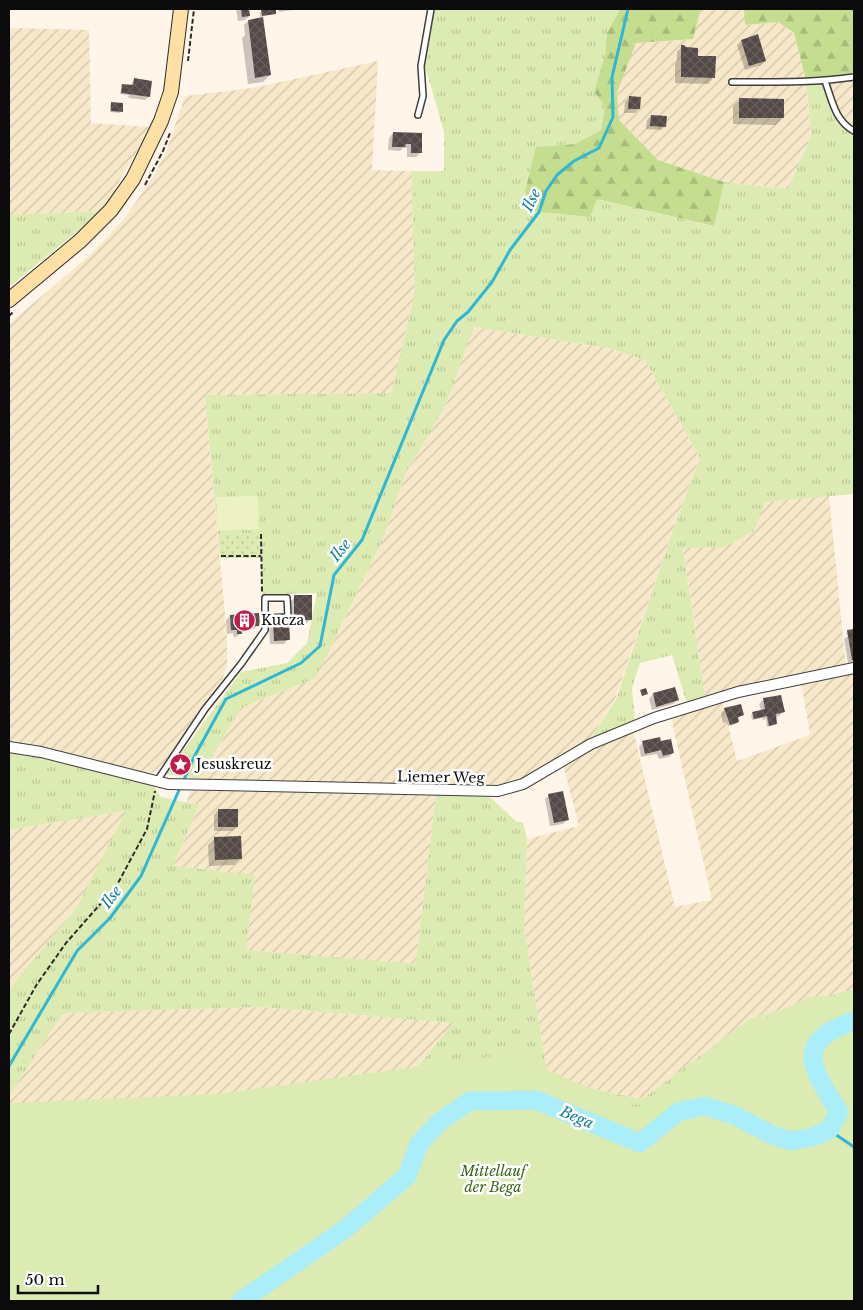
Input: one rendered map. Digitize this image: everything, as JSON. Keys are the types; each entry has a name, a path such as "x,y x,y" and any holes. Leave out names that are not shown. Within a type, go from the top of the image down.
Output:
{"main road":[{"path":"9,300 80,241 111,210 133,179 161,121 171,92 181,9"}],"street":[{"name":"Liemer Weg","path":"9,747 41,752 168,784 192,786 506,790 523,784 591,744 654,718 738,692 854,668"}],"lane":[{"path":"418,115 423,96 421,66 431,9"},
{"path":"732,82 799,83 854,77"},
{"path":"825,81 838,117 848,128 854,131"},
{"path":"157,782 205,709 265,630 265,618 265,598 287,598 288,617 265,618"}],"path":[{"path":"261,534 262,595 265,598"},
{"path":"221,556 261,556"},
{"path":"9,1034 37,984 66,943 117,885 147,830 157,782"}],"shaded area":[{"path":"701,9 744,9 746,25 778,22 794,34 806,80 811,136 788,189 724,182 658,160 619,120 617,93 636,43 693,39"},
{"path":"9,28 89,30 91,123 151,127 102,211 9,215"},
{"path":"378,61 372,170 411,171 415,293 391,393 205,395 227,637 227,664 223,678 200,709 173,752 152,773 9,743 9,324 91,254 124,219 153,177 166,152 185,96 253,88"},
{"path":"854,73 854,122 836,123 824,78"},
{"path":"474,327 608,348 645,360 700,458 615,699 590,740 509,787 199,779 241,708 316,678 383,539 406,473 445,407"},
{"path":"829,496 846,667 705,698 683,547 725,547 754,531 764,502"},
{"path":"854,671 854,989 751,1018 642,1099 548,1080 524,927 527,839 579,826 563,765 596,745 633,729 675,907 712,900 671,717 722,700 737,761 810,735 801,682"},
{"path":"190,791 436,795 416,965 246,950 173,866 199,805 187,802"},
{"path":"127,811 78,906 9,989 9,830"},
{"path":"262,1007 453,1023 338,1165 9,1301 9,1096 62,1013"}],"green space":[{"path":"433,9 620,9 607,33 605,55 594,92 605,106 601,130 575,144 536,147 597,199 713,226 724,182 788,189 811,136 806,80 824,78 836,123 854,122 854,494 765,502 754,531 725,547 683,548 705,698 687,704 672,655 640,663 632,688 635,721 590,740 616,699 672,533 700,458 645,360 608,348 474,327 445,407 406,473 383,539 316,678 241,708 199,779 166,774 241,672 287,663 307,643 317,593 262,595 261,533 218,534 205,395 391,393 415,293 411,171 444,171 444,132 425,66"},
{"path":"620,9 701,9 693,39 636,43 617,93 619,120 658,160 724,182 714,226 597,199 590,217 534,211 525,192 536,147 575,144 601,130 605,106 594,92 605,55 607,33"},
{"path":"744,9 854,9 854,73 806,80 794,33 778,22 745,25"},
{"path":"102,211 9,287 9,215"},
{"path":"258,496 259,529 218,531 216,497"},
{"path":"261,533 262,558 220,558 218,534"},
{"path":"9,750 35,754 151,782 161,797 199,805 173,866 255,875 246,950 416,964 436,795 480,795 490,797 517,822 523,822 527,839 524,927 548,1080 642,1099 751,1018 854,989 854,1301 338,1165 453,1023 262,1007 63,1013 9,1096 9,989 78,906 126,811 9,830"},
{"name":"Mittellauf der Bega","path":"854,995 854,1301 9,1301 9,1103 217,1094 539,1050 540,1067 631,1106 638,1107 650,1103 650,1097 676,1082 775,1014 808,997"}],"building":[{"path":"241,9 249,9 250,16 242,17"},
{"path":"276,9 276,14 262,16 261,10"},
{"path":"263,17 271,75 255,78 248,20"},
{"path":"758,34 766,61 749,66 741,40"},
{"path":"681,45 698,48 698,56 716,56 715,78 681,77"},
{"path":"134,78 152,81 150,97 121,93 122,84 133,85"},
{"path":"629,96 641,97 640,109 628,109"},
{"path":"739,98 784,99 784,118 739,118"},
{"path":"111,102 123,103 123,112 111,111"},
{"path":"651,115 667,116 666,127 650,126"},
{"path":"393,132 422,133 422,153 411,153 411,144 406,144 405,147 392,147"},
{"path":"294,595 312,595 312,620 294,620"},
{"name":"Kucza","path":"259,613 260,626 248,626 249,629 241,629 242,634 237,634 237,630 231,630 230,615"},
{"path":"273,621 289,621 290,640 274,641"},
{"path":"854,629 854,660 852,660 847,630"},
{"path":"675,687 679,700 656,707 653,693"},
{"path":"646,688 648,694 642,696 640,690"},
{"path":"781,695 785,712 776,714 777,724 769,726 767,716 754,719 752,712 765,709 763,698"},
{"path":"741,704 744,715 738,717 739,722 730,725 724,708"},
{"path":"660,737 661,741 671,739 674,753 663,756 661,750 645,754 642,741"},
{"path":"563,791 569,820 554,823 548,794"},
{"path":"218,809 238,809 238,827 218,827"},
{"path":"241,836 242,859 215,860 214,837"}],"waterway":[{"name":"Ilse","path":"183,782 194,757 226,699 301,663 320,646 334,575 362,540 444,340 457,321 468,312 492,282 510,250 539,212 546,191 557,175 574,161 599,148 613,117 612,77 628,9"},
{"name":"Ilse","path":"9,1066 77,951 110,918 141,876 180,788"},
{"name":"Bega","path":"241,1301 344,1230 407,1176 419,1144 439,1122 470,1101 536,1100 640,1143 678,1112 705,1106 736,1116 772,1135 791,1141 813,1137 829,1130 839,1112 816,1070 813,1059 815,1048 821,1038 834,1029 854,1021"},
{"path":"829,1130 854,1147"}],"place":[{"name":"Kucza","path":"245,620"},
{"name":"Jesuskreuz","path":"180,764"}]}
